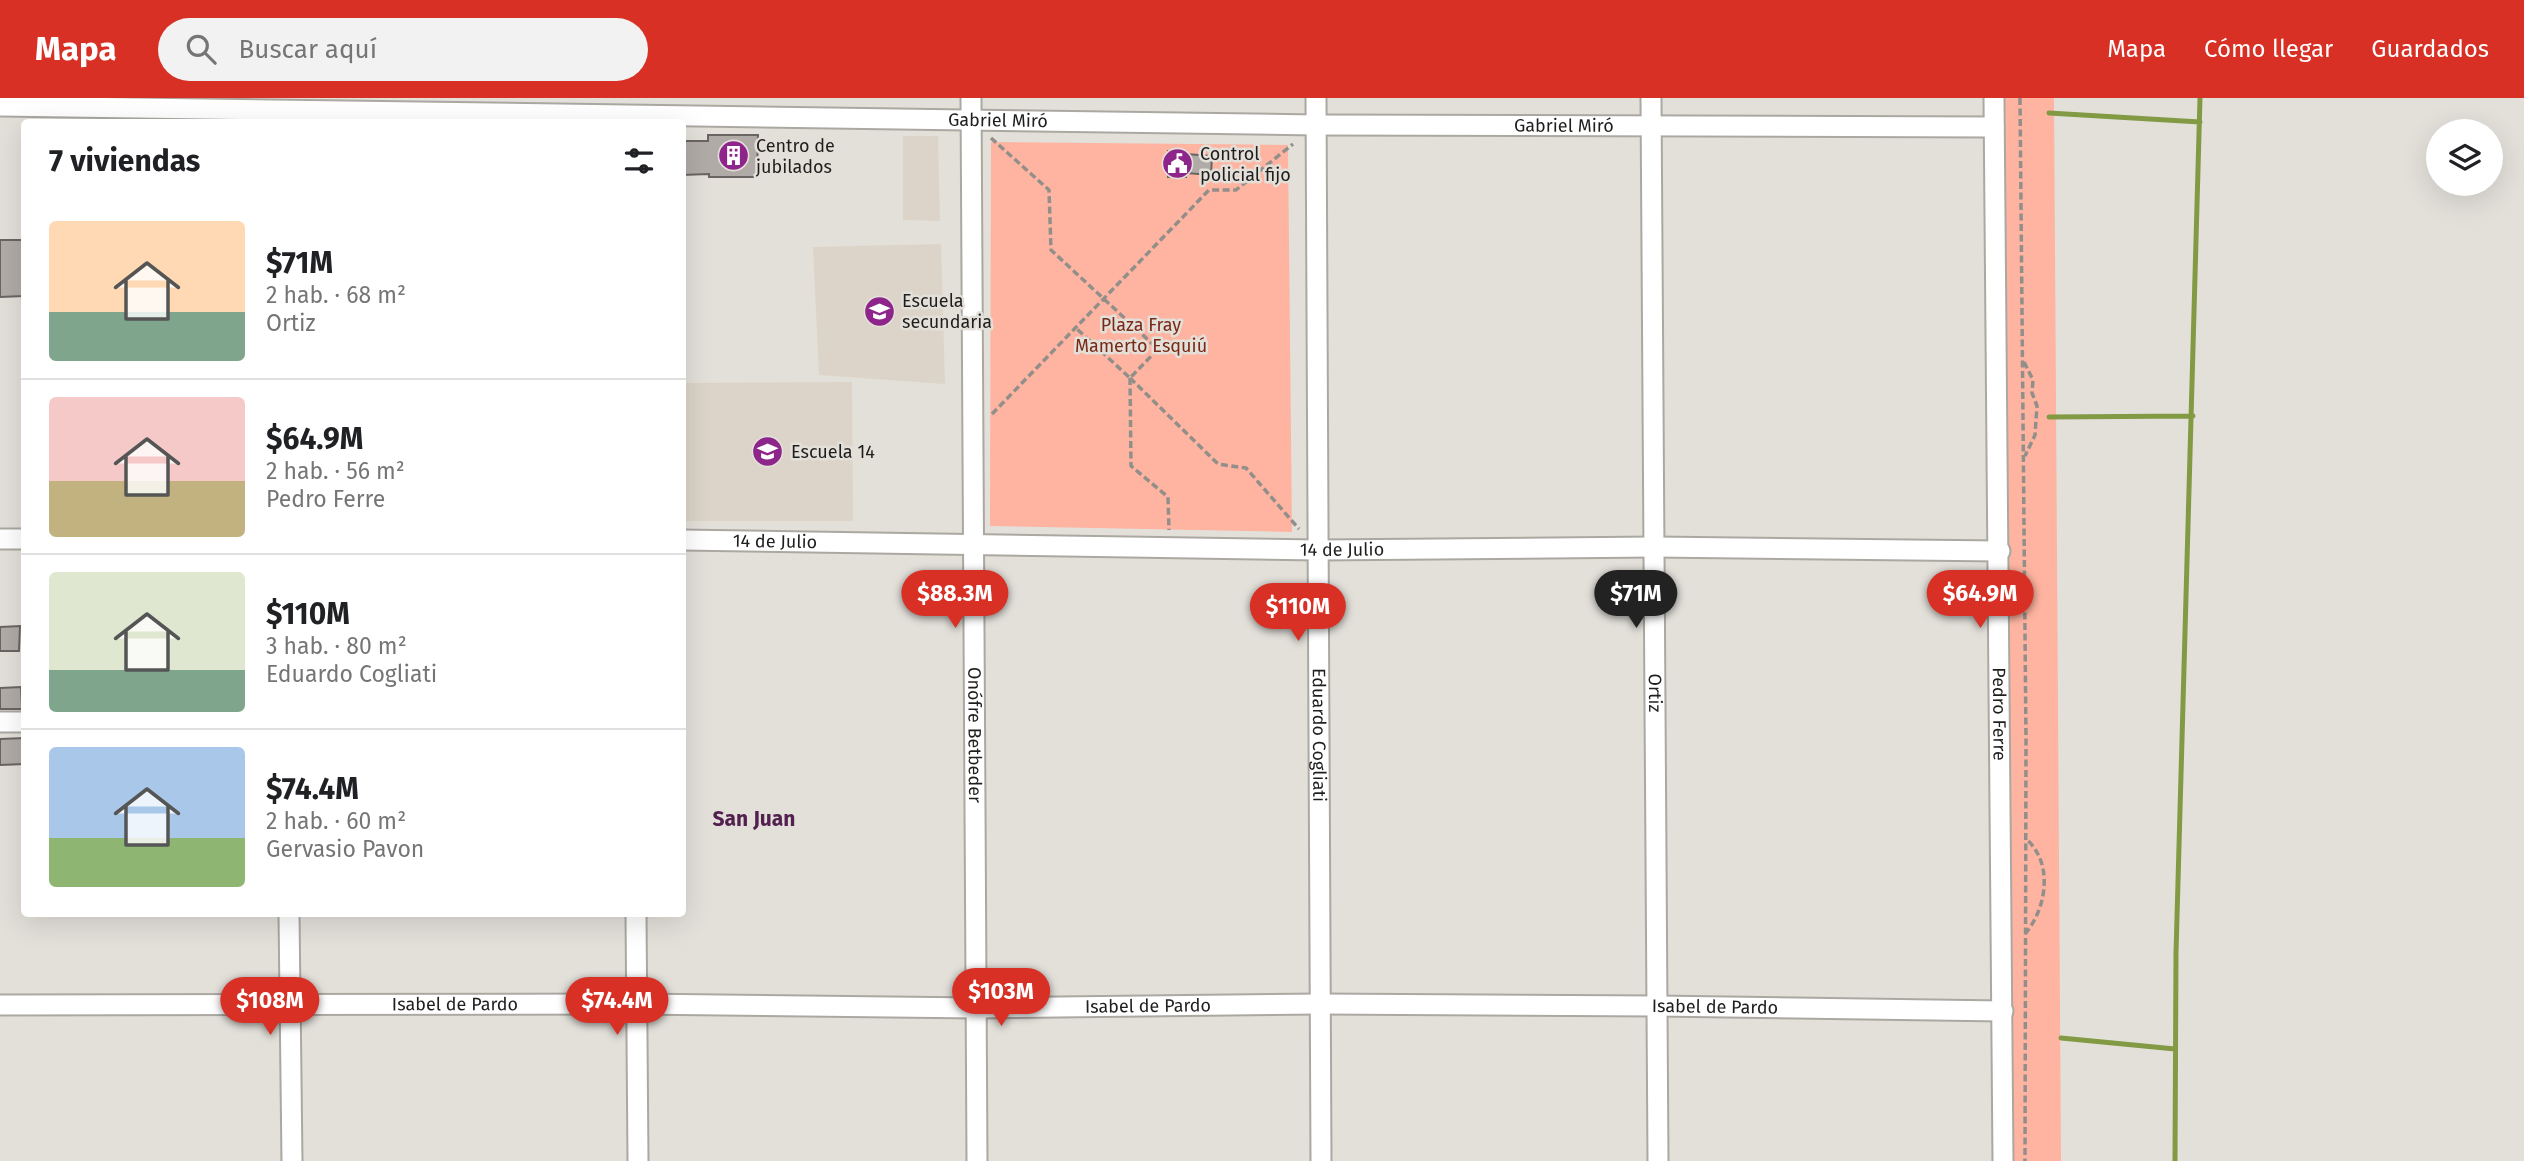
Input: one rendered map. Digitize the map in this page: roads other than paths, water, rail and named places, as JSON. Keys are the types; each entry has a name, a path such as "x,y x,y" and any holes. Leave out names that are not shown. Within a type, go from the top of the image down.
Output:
{"street":[{"name":"Onófre Betbeder","path":"971,98 977,1161"},
{"name":"Eduardo Cogliati","path":"1316,98 1321,1161"},
{"name":"Ortiz","path":"1651,98 1658,1161"},
{"name":"Pedro Ferre","path":"1994,98 2000,551 2003,1161"},
{"name":"Gabriel Miró","path":"0,106 635,112 1316,125 1994,127"},
{"path":"0,539 21,539"},
{"name":"14 de Julio","path":"686,540 1318,550 1656,547 2000,551"},
{"path":"0,722 21,723"},
{"path":"289,917 292,1161"},
{"path":"636,917 638,1161"},
{"name":"Isabel de Pardo","path":"0,1005 636,1004 977,1008 1320,1004 2003,1012"}],"waterway":[{"path":"2175,1161 2176,953 2200,98"},
{"path":"2049,113 2200,122"},
{"path":"2049,417 2193,416"},
{"path":"2061,1038 2175,1049"}],"place":[{"name":"Centro de jubilados","path":"733,156"},
{"name":"Control policial fijo","path":"1177,164"},
{"name":"Escuela secundaria","path":"879,311"},
{"name":"Escuela 14","path":"768,452"}],"district":[{"name":"San Juan","path":"754,819"}],"park label":[{"name":"Plaza Fray Mamerto Esquiú","path":"1141,335"}]}
